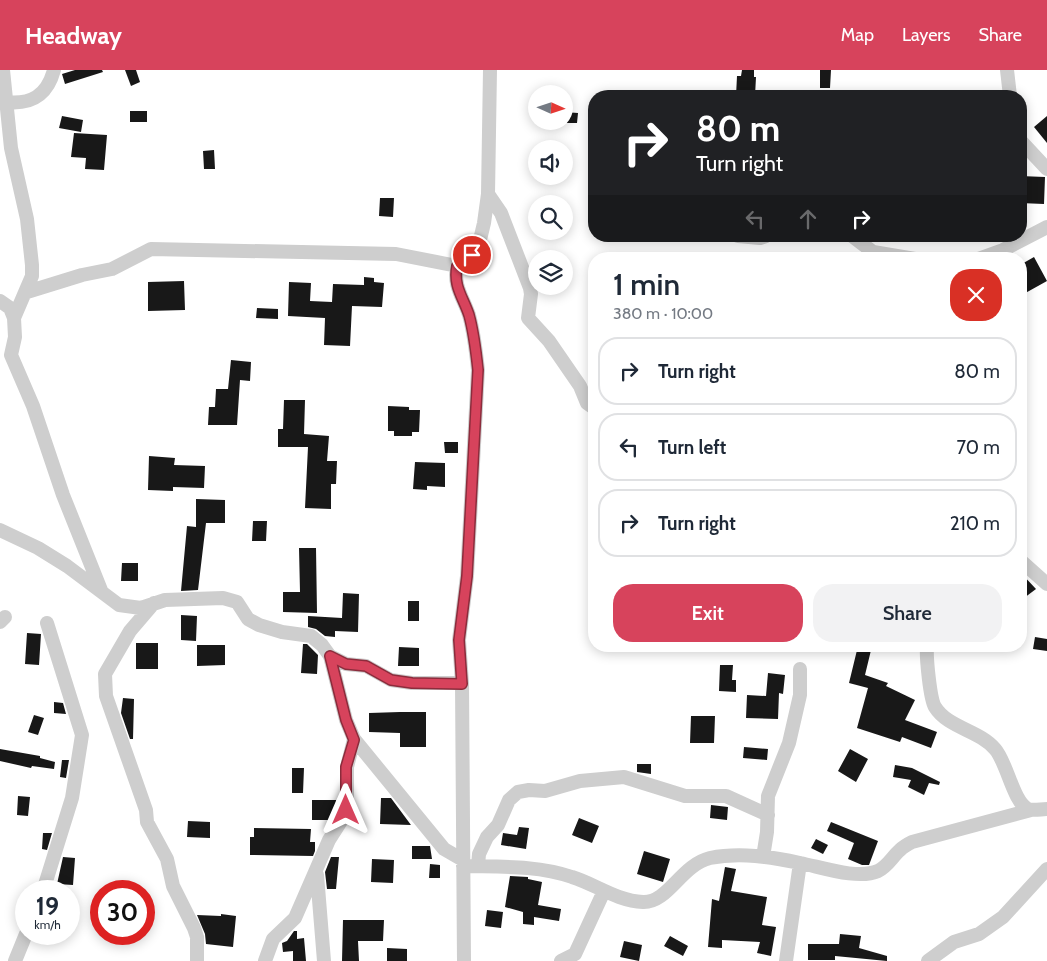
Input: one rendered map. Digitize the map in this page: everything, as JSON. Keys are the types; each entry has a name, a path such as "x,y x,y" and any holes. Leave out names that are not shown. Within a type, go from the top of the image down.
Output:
{"street":[{"path":"3,70 11,148 19,180 30,245 32,276 27,292 14,318"},
{"path":"5,102 19,104 32,101 41,96 54,70"},
{"path":"464,961 462,684 459,640 467,576 478,370 476,342 471,323 456,288 455,278 457,266 472,255 479,244 488,194 490,70"},
{"path":"1007,70 1009,90"},
{"path":"1027,148 1047,169"},
{"path":"488,194 501,213 530,288 528,318 549,341 580,386 588,404"},
{"path":"1027,237 1047,227"},
{"path":"860,242 874,252"},
{"path":"997,252 1018,242"},
{"path":"27,292 82,275 112,269 151,249 396,254 457,266"},
{"path":"0,301 10,308 14,318 15,337 11,356 33,406 63,495 101,590"},
{"path":"0,530 38,548 101,590 119,605 141,608 165,600 223,598 237,602 248,619 259,625 282,632 312,636 330,656 346,720 354,740 444,849 463,863 478,866 532,868 572,877 604,891 644,902 662,896 696,862 711,858 736,856 763,857 840,872 868,874 887,865 900,850 912,842 1031,810 1047,809"},
{"path":"1027,566 1047,584"},
{"path":"154,603 130,631 105,674 106,696 146,810 147,822 167,859 173,886 194,928 197,937 196,961"},
{"path":"46,880 72,798 82,735 47,622"},
{"path":"926,652 934,706 946,718 993,746 1001,757 1020,801 1031,810"},
{"path":"330,656 346,664 366,666 391,680 412,683 462,684"},
{"path":"763,857 768,815 768,796 789,743 800,695 800,669"},
{"path":"265,961 273,939 295,918 328,840 346,810 346,767 354,740"},
{"path":"478,866 480,854 487,837 498,825 509,800 518,792 529,790 546,791 580,781 624,777 685,796 726,796 768,815"},
{"path":"786,961 800,863"},
{"path":"928,961 954,942 979,934 1003,917 1047,869"},
{"path":"316,872 324,961"},
{"path":"560,961 575,954 604,891"},
{"path":"15,961 22,945"}],"building":[{"path":"75,70 102,70 103,72 65,84 62,74"},
{"path":"125,70 136,70 140,82 131,86"},
{"path":"742,70 754,70 754,77 756,77 755,90 736,90 737,76 741,76"},
{"path":"820,70 831,70 830,88 820,88"},
{"path":"130,111 147,111 147,122 130,122"},
{"path":"573,113 578,113 577,123 573,123"},
{"path":"62,116 83,120 81,132 59,128"},
{"path":"1047,116 1047,143 1034,127"},
{"path":"74,133 107,135 104,170 85,169 86,158 71,157"},
{"path":"214,150 215,169 204,169 203,151"},
{"path":"1027,176 1045,177 1044,204 1027,203"},
{"path":"380,198 394,198 393,217 379,216"},
{"path":"1034,257 1047,281 1027,292 1027,261"},
{"path":"364,277 374,278 374,282 384,283 382,307 352,306 350,346 324,345 325,318 288,316 289,282 311,283 310,301 332,302 333,284 364,285"},
{"path":"184,281 185,310 148,311 148,282"},
{"path":"257,308 278,309 278,319 256,318"},
{"path":"231,360 251,362 250,381 240,380 237,425 208,425 209,407 215,407 216,389 228,389"},
{"path":"284,400 305,400 304,434 329,436 327,461 337,461 336,484 331,484 331,509 305,508 308,447 278,447 278,429 283,429"},
{"path":"388,406 409,407 409,410 420,410 419,432 412,432 412,436 394,436 394,431 388,431"},
{"path":"444,442 458,442 458,453 445,453"},
{"path":"149,456 175,458 174,465 205,466 204,488 173,487 173,491 148,490"},
{"path":"415,462 445,463 445,487 427,486 427,490 413,489"},
{"path":"196,499 225,500 225,523 206,523 198,590 181,591 187,526 196,527"},
{"path":"253,521 267,521 266,541 252,541"},
{"path":"299,548 316,548 317,613 283,612 283,592 300,592"},
{"path":"122,563 138,563 138,581 121,581"},
{"path":"1027,579 1036,589 1027,596"},
{"path":"343,593 359,594 358,632 335,631 335,637 325,636 316,629 308,627 308,616 342,618"},
{"path":"408,601 419,601 419,621 408,621"},
{"path":"181,615 197,616 196,641 181,640"},
{"path":"27,633 41,634 39,665 25,664"},
{"path":"1035,637 1047,639 1047,651 1033,649"},
{"path":"136,643 158,643 158,669 136,669"},
{"path":"303,644 307,644 318,655 317,674 301,673"},
{"path":"197,645 225,645 225,665 197,666"},
{"path":"399,647 419,648 419,666 398,666"},
{"path":"857,652 871,652 865,675 888,683 886,686 915,700 905,720 937,732 931,748 902,737 900,742 857,728 868,688 849,683"},
{"path":"720,665 733,665 732,680 736,680 736,692 719,691"},
{"path":"768,673 785,675 783,694 779,693 778,719 746,718 747,695 766,696"},
{"path":"123,698 134,699 133,739 130,739 121,713"},
{"path":"54,702 63,703 66,714 54,713"},
{"path":"426,712 426,747 400,747 400,733 369,732 369,713"},
{"path":"34,715 44,718 38,735 28,732"},
{"path":"691,716 715,716 714,743 690,743"},
{"path":"744,747 768,749 767,760 743,758"},
{"path":"0,749 40,756 40,758 55,762 54,769 32,766 31,768 0,761"},
{"path":"850,749 868,759 856,782 838,771"},
{"path":"62,760 69,760 66,778 60,777"},
{"path":"637,764 651,764 651,774 637,772"},
{"path":"895,765 912,768 940,782 939,785 929,783 924,795 908,787 911,780 893,777"},
{"path":"292,768 304,768 303,793 292,793"},
{"path":"18,796 30,797 28,816 17,815"},
{"path":"381,798 391,798 411,825 380,824"},
{"path":"312,800 336,800 335,815 331,820 312,820"},
{"path":"711,805 728,807 727,820 710,818"},
{"path":"579,818 599,826 592,843 572,835"},
{"path":"188,821 210,822 210,838 187,837"},
{"path":"831,822 878,841 869,865 862,865 848,859 854,843 827,831"},
{"path":"519,827 529,828 526,849 501,845 503,833 517,835"},
{"path":"254,828 311,829 310,842 315,842 313,856 250,855 250,837 254,837"},
{"path":"43,833 52,833 47,850 42,849"},
{"path":"816,839 828,845 823,854 811,848"},
{"path":"412,846 430,846 432,859 412,859"},
{"path":"644,851 670,859 663,882 637,874"},
{"path":"63,857 75,858 73,880 58,880"},
{"path":"331,857 339,857 336,889 327,889 325,872"},
{"path":"372,859 394,860 393,883 371,882"},
{"path":"430,864 440,865 440,878 429,878"},
{"path":"725,867 736,869 731,891 767,897 762,925 776,927 771,956 757,953 760,942 722,940 722,948 708,947 712,899 719,901"},
{"path":"510,876 528,877 528,879 542,882 538,905 561,909 559,921 534,917 534,925 523,924 523,912 505,907"},
{"path":"487,910 503,912 501,928 485,926"},
{"path":"221,914 236,916 233,947 206,944 205,934 197,915 221,916"},
{"path":"343,920 384,920 383,941 358,941 359,961 342,961"},
{"path":"294,931 297,931 297,939 304,938 306,961 293,961 293,951 283,952 282,943 287,941"},
{"path":"840,934 861,936 859,948 887,956 887,961 835,956 835,960 808,960 808,944 839,944"},
{"path":"670,936 688,946 683,956 664,946"},
{"path":"624,941 642,945 639,961 620,957"},
{"path":"387,948 407,949 407,961 387,961"}],"route":[{"path":"346,810 346,767 354,740 346,720 330,656 346,664 366,666 391,680 412,683 462,684 459,640 467,576 478,370 476,342 468,313 456,288 455,278 457,266 472,255"}]}
